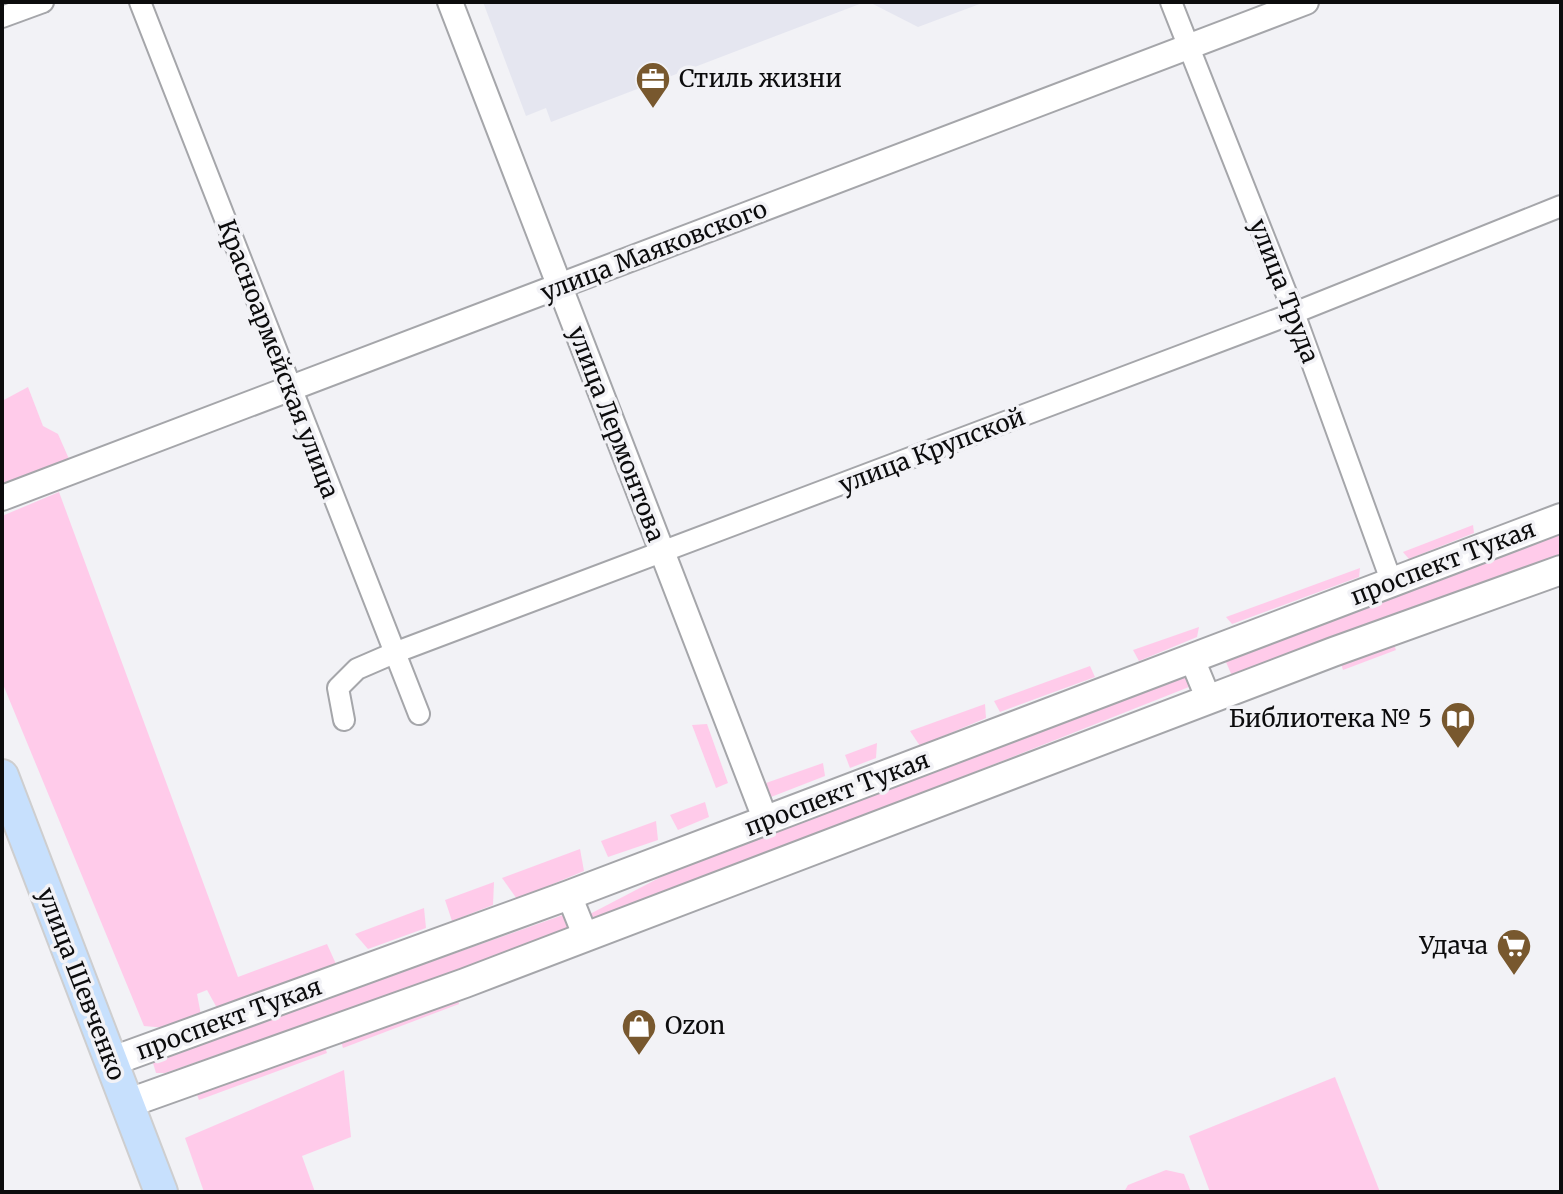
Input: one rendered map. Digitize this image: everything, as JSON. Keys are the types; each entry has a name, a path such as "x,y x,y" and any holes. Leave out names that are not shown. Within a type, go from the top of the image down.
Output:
{"main road":[{"name":"проспект Тукая","path":"110,1062 569,895 1561,518"},
{"name":"проспект Тукая","path":"126,1104 465,983 585,935 1561,570"},
{"name":"улица Шевченко","path":"2,776 161,1192"}],"street":[{"path":"2,17 43,2"},
{"name":"Красноармейская улица","path":"140,2 289,389 419,714"},
{"name":"улица Лермонтова","path":"450,2 766,821"},
{"name":"улица Труда","path":"1171,2 1294,313 1392,583"},
{"name":"улица Маяковского","path":"2,498 1306,2"},
{"name":"улица Крупской","path":"344,720 338,688 345,677 394,653 663,554 1294,313 1561,206"},
{"path":"1192,659 1209,700"},
{"path":"569,895 585,935"}],"shaded area":[{"path":"483,2 865,2 551,122 546,108 526,116"},
{"path":"869,2 985,2 918,27"},
{"path":"28,387 43,426 58,434 69,459 2,485 2,401"},
{"path":"59,492 238,977 327,944 336,964 217,1008 207,990 197,994 201,1015 166,1028 144,1026 2,682 2,516"},
{"path":"1473,525 1474,533 1409,559 1403,552"},
{"path":"1561,529 1561,559 1232,676 1223,655"},
{"path":"1360,568 1359,577 1232,624 1226,617"},
{"path":"1199,627 1197,637 1139,661 1133,650"},
{"path":"1392,639 1396,650 1343,670 1339,658"},
{"path":"1090,666 1095,677 1000,712 994,701"},
{"path":"1187,668 1194,685 591,924 588,915 728,842"},
{"path":"985,704 986,718 920,746 910,731"},
{"path":"707,724 728,783 716,788 692,725"},
{"path":"877,743 876,758 850,768 845,755"},
{"path":"823,763 825,776 771,797 766,783"},
{"path":"705,802 709,817 678,830 670,815"},
{"path":"656,821 658,840 608,857 601,841"},
{"path":"580,849 584,871 517,899 502,878"},
{"path":"494,882 493,905 452,921 445,900"},
{"path":"424,908 426,928 368,949 355,934"},
{"path":"563,915 569,933 165,1073 156,1073 153,1063 160,1057"},
{"path":"458,999 459,1004 343,1048 340,1038"},
{"path":"325,1047 327,1053 199,1100 196,1092"},
{"path":"344,1070 351,1137 302,1156 315,1192 204,1192 185,1138"},
{"path":"1335,1077 1380,1192 1210,1192 1189,1136"},
{"path":"1166,1170 1184,1174 1191,1192 1124,1192 1128,1185"}],"place":[{"name":"Стиль жизни","path":"653,110"},
{"name":"Библиотека № 5","path":"1458,750"},
{"name":"Удача","path":"1514,977"},
{"name":"Ozon","path":"639,1057"}]}
